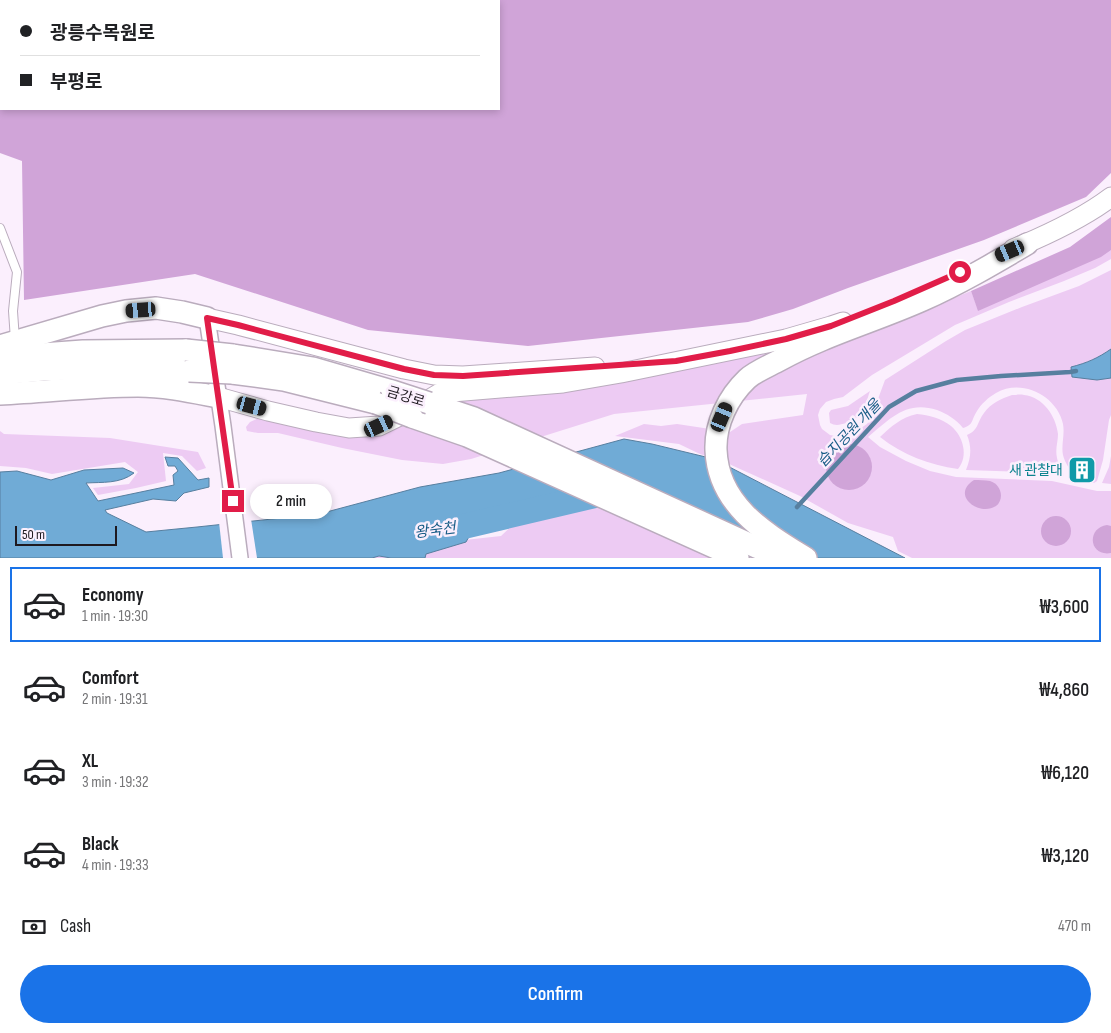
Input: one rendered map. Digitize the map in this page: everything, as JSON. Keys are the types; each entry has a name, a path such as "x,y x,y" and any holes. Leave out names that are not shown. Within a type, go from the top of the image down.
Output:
{"main road":[{"path":"806,558 776,540 749,518 734,503 721,482 717,463 716,436 726,406 737,390 761,370 791,354 923,300 975,274 1027,244"},
{"path":"8,343 126,311 156,308 207,318"},
{"name":"금강로","path":"0,357 83,351 232,364 313,368 384,397 412,417 471,427 783,558"},
{"name":"금강로","path":"0,374 43,370 131,367 188,360"},
{"path":"0,394 109,386 139,386 163,387 218,397"},
{"name":"금강로","path":"384,397 429,403 471,427 738,558"}],"street":[{"path":"218,397 268,411 349,428 379,426 410,411 440,393 563,383 786,339 831,326 1027,244 1100,206 1111,197"},
{"path":"240,558 207,318 434,375 463,376 676,361"}],"lane":[{"path":"0,228 17,272 8,343"}],"shaded area":[{"path":"500,0 1111,0 1111,173 1086,197 984,240 793,309 748,322 528,346 368,330 195,274 24,300 22,161 0,153 0,110 500,110"},
{"path":"1111,217 1111,250 1101,257 978,311 971,291 1070,247"},
{"path":"1111,241 1111,259 1095,268 955,325 872,375 843,397 826,402 818,415 822,429 830,435 835,436 861,428 871,418 885,380 946,341 965,330 1079,286 1111,270 1111,415 1103,460 1097,481 1094,483 1075,479 1063,455 1063,424 1059,414 1054,405 1046,398 1037,392 1027,389 1006,389 996,393 981,406 971,424 967,427 963,428 954,419 937,410 916,407 907,409 891,418 868,437 880,447 906,461 930,471 956,477 1052,481 1097,491 1111,491 1111,558 912,558 898,551 893,537 848,523 800,496 729,464 679,444 615,436 644,424 661,426 677,424 730,432 742,424 803,415 807,394 614,414 471,459 443,464 402,460 278,433 247,431 246,427 250,422 259,418 354,438 387,431 448,398 681,370 770,352 744,370 764,375 971,291 977,307"},
{"path":"870,391 865,407 857,418 840,425 830,423 829,413 831,410 848,406"},
{"path":"1012,395 1022,395 1037,399 1043,403 1051,414 1057,427 1057,458 1064,476 1030,472 966,470 970,452 967,435 976,428 982,416 993,404"},
{"path":"917,414 930,416 947,423 959,435 964,452 958,469 937,465 917,458 898,449 880,437 901,420"},
{"path":"0,431 4,434 110,438 198,452 206,468 197,471 182,456 163,453 166,481 98,495 93,488 129,484 138,472 125,462 52,474 26,468 0,466"},
{"path":"845,444 853,444 862,448 868,454 872,467 868,480 862,486 853,490 845,490 836,486 830,480 826,471 826,463 830,454 836,448"},
{"path":"1111,456 1111,484 1102,483 1109,467"},
{"path":"617,467 845,558 301,558 501,536 539,500"},
{"path":"974,480 990,481 997,485 1001,496 996,506 982,509 970,503 966,498 965,492 967,486"},
{"path":"1056,516 1062,517 1070,525 1070,537 1062,545 1056,546 1050,545 1042,537 1041,531 1042,525 1050,517"},
{"path":"1111,526 1111,553 1098,551 1093,542 1093,536 1096,531 1100,527"}],"water":[{"path":"1111,349 1111,378 1097,380 1072,377 1071,367 1092,360"},
{"path":"624,439 714,459 905,558 786,558 589,495 485,517 490,529 471,533 466,542 426,554 425,558 379,556 372,558 0,558 0,472 17,471 51,480 84,470 123,468 134,473 117,481 86,483 98,501 174,485 173,475 178,471 175,466 168,466 165,457 178,458 198,480 209,478 209,487 184,493 176,501 153,499 105,510 107,513 146,532 319,514 420,487 499,473"}],"pier":[{"path":"251,519 257,558 223,558 219,522"}],"waterway":[{"name":"습지공원 개울","path":"797,507 889,407 916,391 957,380 1076,371"},
{"name":"왕숙천","path":"453,529 614,491"}],"place":[{"name":"새 관찰대","path":"1082,470"}],"route":[{"path":"233,501 207,318 404,369 434,375 463,376 676,361 730,351 786,339 831,326 960,272"}]}
